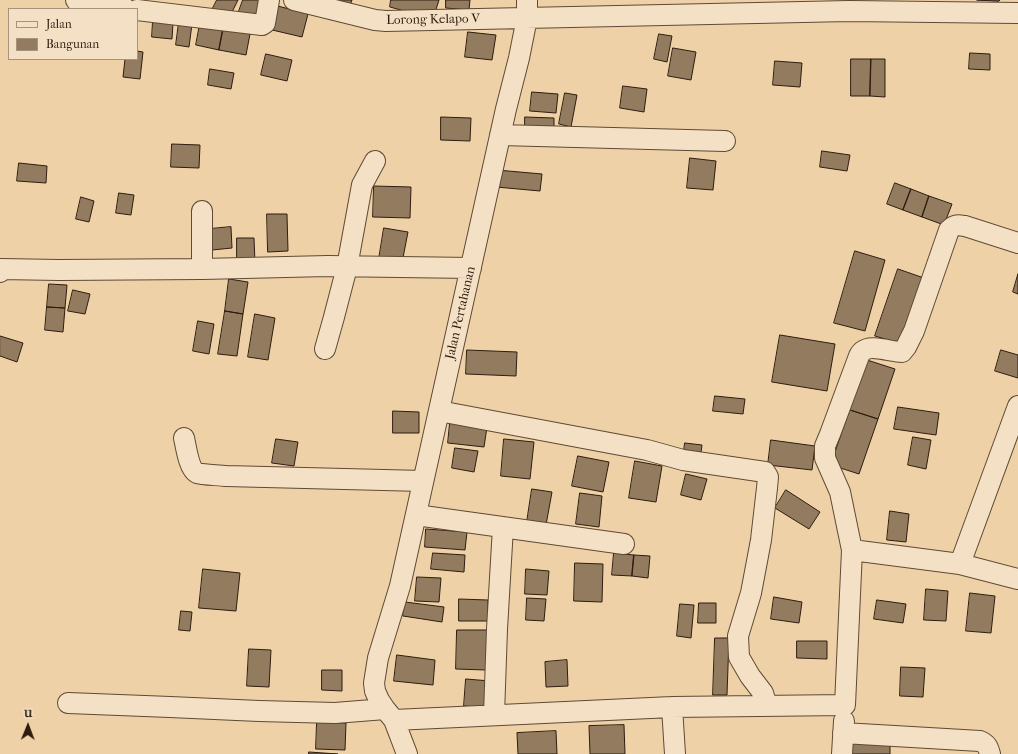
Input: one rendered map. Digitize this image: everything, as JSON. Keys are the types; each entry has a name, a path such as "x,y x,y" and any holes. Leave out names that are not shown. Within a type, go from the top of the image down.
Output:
{"street":[{"path":"76,0 79,4 117,8"},
{"path":"138,10 262,25 265,23 269,0"},
{"name":"Lorong Kelapo V","path":"294,0 375,20 386,21 527,9 686,7 1018,13"},
{"name":"Jalan Pertahanan","path":"407,754 390,715 376,691 374,683 378,658 400,586 500,135 520,58 527,9"},
{"path":"500,135 725,141"},
{"path":"325,349 347,267 362,185 375,161"},
{"path":"202,211 202,269"},
{"path":"842,754 852,550 840,492 826,463 825,452 827,440 859,356 863,351 873,348 902,352 906,347 914,331 949,230 953,226 965,226 1018,243"},
{"path":"0,270 347,267 471,268"},
{"path":"960,564 1018,406"},
{"path":"439,411 646,450 683,460 765,472 768,477 761,540 751,594 738,636 739,658 750,676 763,692 768,706"},
{"path":"184,438 193,470 199,473 226,476 423,482"},
{"path":"416,515 624,544"},
{"path":"494,715 503,527"},
{"path":"852,550 960,564 1018,579"},
{"path":"68,703 259,712 390,715 494,715 672,707 845,705"},
{"path":"672,707 675,754"},
{"path":"843,733 925,746 980,741 985,743 990,754"}],"building":[{"path":"217,0 238,0 228,20 211,12"},
{"path":"243,0 264,0 257,20 238,14"},
{"path":"325,0 352,0 349,8"},
{"path":"391,0 439,0 433,19 390,7"},
{"path":"446,0 470,0 469,10 446,8"},
{"path":"977,0 1000,0 999,1"},
{"path":"274,5 308,14 302,37 268,29"},
{"path":"153,21 173,23 172,39 152,37"},
{"path":"179,22 192,24 189,47 176,45"},
{"path":"200,24 223,29 219,50 196,45"},
{"path":"223,29 250,34 246,55 219,50"},
{"path":"468,32 496,35 492,60 465,57"},
{"path":"659,34 672,36 667,62 654,59"},
{"path":"673,48 696,52 691,80 668,76"},
{"path":"138,51 143,52 140,79 123,77 125,60 138,60"},
{"path":"970,53 990,54 990,70 969,69"},
{"path":"266,54 292,60 287,81 261,75"},
{"path":"851,59 871,59 870,96 851,96"},
{"path":"871,59 885,59 885,97 870,96"},
{"path":"775,61 802,63 800,87 773,85"},
{"path":"210,69 234,73 231,89 208,85"},
{"path":"623,86 647,89 644,112 620,108"},
{"path":"532,92 558,94 556,113 530,111"},
{"path":"565,93 577,95 571,127 559,124"},
{"path":"441,117 471,118 470,141 441,140"},
{"path":"525,117 554,118 554,134 525,133"},
{"path":"172,144 200,145 199,168 171,167"},
{"path":"822,151 850,155 847,171 820,167"},
{"path":"690,158 716,161 713,190 687,188"},
{"path":"19,163 47,166 46,183 17,181"},
{"path":"497,170 542,174 540,191 496,187"},
{"path":"895,183 911,189 903,210 887,204"},
{"path":"374,186 411,187 410,218 373,217"},
{"path":"911,189 929,196 922,217 903,210"},
{"path":"119,193 134,195 131,215 116,213"},
{"path":"929,196 952,204 944,225 922,217"},
{"path":"81,197 94,201 89,222 76,219"},
{"path":"267,214 287,214 288,251 268,252"},
{"path":"231,227 232,248 212,250 210,229"},
{"path":"384,228 408,232 402,263 379,259"},
{"path":"237,238 254,238 255,263 237,263"},
{"path":"855,251 885,260 865,331 834,323"},
{"path":"898,269 924,278 901,344 875,336"},
{"path":"1018,274 1018,294 1013,292"},
{"path":"229,279 248,282 243,314 225,311"},
{"path":"49,284 67,285 65,308 47,307"},
{"path":"73,290 90,294 85,314 68,311"},
{"path":"47,307 65,308 63,332 45,330"},
{"path":"225,311 243,314 237,356 218,354"},
{"path":"255,314 275,318 268,360 248,357"},
{"path":"198,321 214,324 209,354 193,351"},
{"path":"780,335 835,344 827,391 772,382"},
{"path":"0,336 23,343 17,362 0,356"},
{"path":"467,350 517,352 516,376 466,374"},
{"path":"1001,350 1018,355 1018,378 995,371"},
{"path":"867,360 895,369 878,419 850,410"},
{"path":"715,396 745,399 743,414 713,411"},
{"path":"898,407 939,413 936,435 894,429"},
{"path":"850,410 878,419 859,474 831,465"},
{"path":"393,411 419,412 419,433 393,433"},
{"path":"450,423 487,427 484,447 448,443"},
{"path":"913,437 931,440 926,469 908,465"},
{"path":"276,439 298,442 294,466 272,463"},
{"path":"504,439 534,442 530,479 501,476"},
{"path":"771,440 815,446 812,470 768,465"},
{"path":"685,443 702,445 700,460 683,458"},
{"path":"455,448 478,451 474,472 452,468"},
{"path":"578,456 609,462 603,492 572,486"},
{"path":"635,461 662,466 656,502 629,498"},
{"path":"686,474 707,479 701,500 681,495"},
{"path":"532,489 552,492 546,525 527,522"},
{"path":"786,490 820,512 809,529 775,508"},
{"path":"580,493 602,496 599,527 576,524"},
{"path":"890,511 909,514 906,542 887,540"},
{"path":"426,529 467,532 465,550 425,547"},
{"path":"433,553 465,555 464,572 431,569"},
{"path":"614,553 634,555 632,576 612,575"},
{"path":"634,555 650,556 648,578 632,576"},
{"path":"575,563 603,564 602,602 574,601"},
{"path":"203,569 240,573 236,611 199,608"},
{"path":"526,569 549,571 547,595 525,594"},
{"path":"417,577 441,578 439,602 415,601"},
{"path":"926,589 948,591 946,621 924,620"},
{"path":"970,593 995,596 991,633 966,631"},
{"path":"774,597 802,602 799,623 771,619"},
{"path":"527,598 546,599 544,621 526,620"},
{"path":"459,599 488,600 488,621 459,621"},
{"path":"877,600 906,604 903,623 874,619"},
{"path":"405,602 444,607 442,622 403,616"},
{"path":"699,603 716,603 716,623 698,623"},
{"path":"680,604 694,605 691,638 677,636"},
{"path":"181,611 192,612 190,631 179,630"},
{"path":"457,630 487,630 486,670 456,669"},
{"path":"715,638 729,638 727,695 713,695"},
{"path":"797,641 827,641 827,659 797,658"},
{"path":"249,649 271,650 269,687 247,686"},
{"path":"397,655 435,660 433,685 394,681"},
{"path":"567,660 568,686 546,687 545,662"},
{"path":"901,667 925,668 923,697 900,696"},
{"path":"322,670 342,670 342,691 322,690"},
{"path":"466,679 490,681 488,708 464,706"},
{"path":"317,722 346,723 345,750 316,749"},
{"path":"624,725 625,754 590,754 589,726"},
{"path":"556,731 557,754 518,754 517,733"},
{"path":"848,743 890,744 890,754 848,754"},
{"path":"309,752 338,754 309,754"}]}
